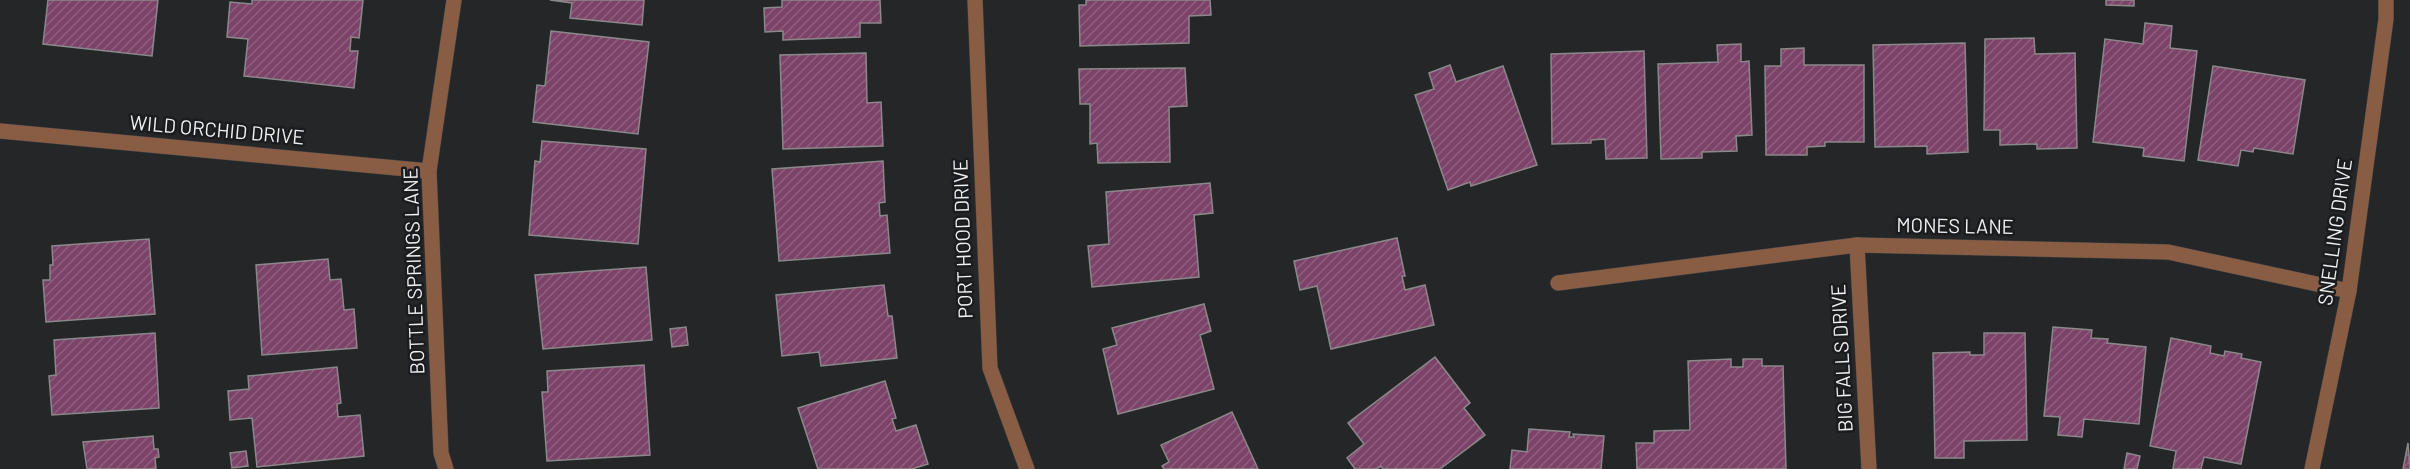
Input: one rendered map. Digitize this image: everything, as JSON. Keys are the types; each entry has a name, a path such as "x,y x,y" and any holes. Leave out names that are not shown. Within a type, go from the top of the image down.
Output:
{"street":[{"name":"BOTTLE SPRINGS LANE","path":"446,469 441,453 429,171 454,0"},
{"name":"PORT HOOD DRIVE","path":"975,0 990,368 1027,469"},
{"name":"SNELLING DRIVE","path":"2312,469 2349,291 2386,0"},
{"name":"WILD ORCHID DRIVE","path":"0,131 429,171"},
{"name":"MONES LANE","path":"1558,283 1857,245 2168,252 2349,291"},
{"name":"BIG FALLS DRIVE","path":"1857,245 1869,469"}],"building":[{"path":"48,0 158,0 152,56 43,44"},
{"path":"252,0 363,0 359,38 351,37 350,51 358,51 354,88 244,76 248,39 227,37 230,2 252,4"},
{"path":"550,0 644,0 642,25 570,18 572,3"},
{"path":"782,0 880,0 881,23 860,23 860,37 783,40 783,31 765,32 764,8 782,7"},
{"path":"1086,0 1210,0 1211,15 1189,16 1189,43 1080,46 1079,5 1086,5"},
{"path":"2106,0 2134,0 2134,6 2106,5"},
{"path":"2145,23 2172,26 2170,48 2197,51 2184,161 2143,156 2144,148 2093,142 2105,39 2143,44"},
{"path":"551,31 649,42 638,134 533,122 537,85 545,86"},
{"path":"2034,38 2035,54 2075,53 2077,148 2037,149 2037,144 2000,145 2000,130 1984,130 1985,39"},
{"path":"1965,43 1968,152 1927,154 1927,146 1875,147 1873,45"},
{"path":"1741,44 1741,62 1749,61 1752,135 1736,136 1737,151 1702,152 1702,158 1661,159 1658,64 1718,62 1717,45"},
{"path":"1804,48 1804,65 1864,65 1864,142 1825,142 1825,146 1807,147 1807,155 1766,155 1765,66 1781,66 1781,49"},
{"path":"1644,51 1647,158 1606,159 1605,139 1591,140 1591,143 1552,144 1551,54"},
{"path":"866,53 867,103 881,102 883,146 783,149 780,55"},
{"path":"1450,65 1456,82 1503,66 1537,165 1471,186 1470,182 1448,190 1415,95 1434,89 1429,73"},
{"path":"2213,66 2305,80 2293,154 2254,148 2253,152 2241,150 2238,166 2198,160"},
{"path":"1185,68 1187,106 1169,107 1170,162 1098,163 1097,143 1090,144 1090,104 1080,104 1079,69"},
{"path":"542,141 646,149 638,244 529,235 535,161 540,162"},
{"path":"883,161 885,202 879,203 880,216 887,215 890,253 779,261 772,169"},
{"path":"1210,183 1213,213 1194,215 1199,277 1092,287 1088,246 1109,244 1106,192"},
{"path":"1397,238 1405,276 1402,276 1405,290 1425,285 1434,325 1331,349 1317,286 1300,290 1294,261"},
{"path":"149,239 155,314 46,322 43,280 50,280 50,265 53,265 52,246"},
{"path":"328,259 330,280 341,279 344,310 354,309 357,348 262,355 256,265"},
{"path":"646,267 652,340 543,349 535,275"},
{"path":"884,285 888,316 892,316 897,358 821,366 819,352 782,356 776,295"},
{"path":"1204,304 1211,331 1200,335 1214,389 1118,414 1103,349 1117,345 1112,328"},
{"path":"686,327 688,345 672,347 670,329"},
{"path":"2053,327 2092,330 2091,338 2108,339 2107,343 2146,347 2139,424 2084,419 2082,437 2058,435 2060,417 2044,416"},
{"path":"155,333 159,408 52,415 49,376 56,375 54,340"},
{"path":"1984,333 2025,333 2027,440 1964,441 1964,458 1935,458 1933,353 1970,352 1970,355 1984,355"},
{"path":"2171,338 2211,346 2210,353 2224,356 2225,351 2242,354 2241,358 2261,362 2241,464 2204,457 2201,469 2173,469 2176,451 2150,446"},
{"path":"1435,357 1470,403 1464,408 1485,435 1440,469 1383,469 1381,466 1377,469 1355,469 1347,458 1364,444 1348,423"},
{"path":"1731,359 1731,367 1743,367 1743,359 1762,359 1762,366 1783,366 1786,469 1637,469 1636,443 1654,443 1654,431 1690,430 1688,361"},
{"path":"644,365 650,455 547,461 542,392 548,392 547,371"},
{"path":"337,367 341,403 337,404 338,417 360,415 364,456 257,467 252,418 230,420 228,391 249,389 248,376"},
{"path":"885,381 896,418 892,419 896,431 916,425 928,464 912,469 818,469 798,408"},
{"path":"1232,412 1258,469 1164,469 1162,466 1169,462 1161,445"},
{"path":"1529,429 1570,432 1569,437 1574,437 1573,434 1604,436 1601,469 1510,469 1512,450 1527,452"},
{"path":"153,436 154,449 158,449 159,457 155,458 156,469 87,469 83,442"},
{"path":"2408,443 2410,469 2403,469"},
{"path":"246,451 248,466 232,468 230,453"},
{"path":"2127,453 2140,456 2137,469 2124,469"}]}
